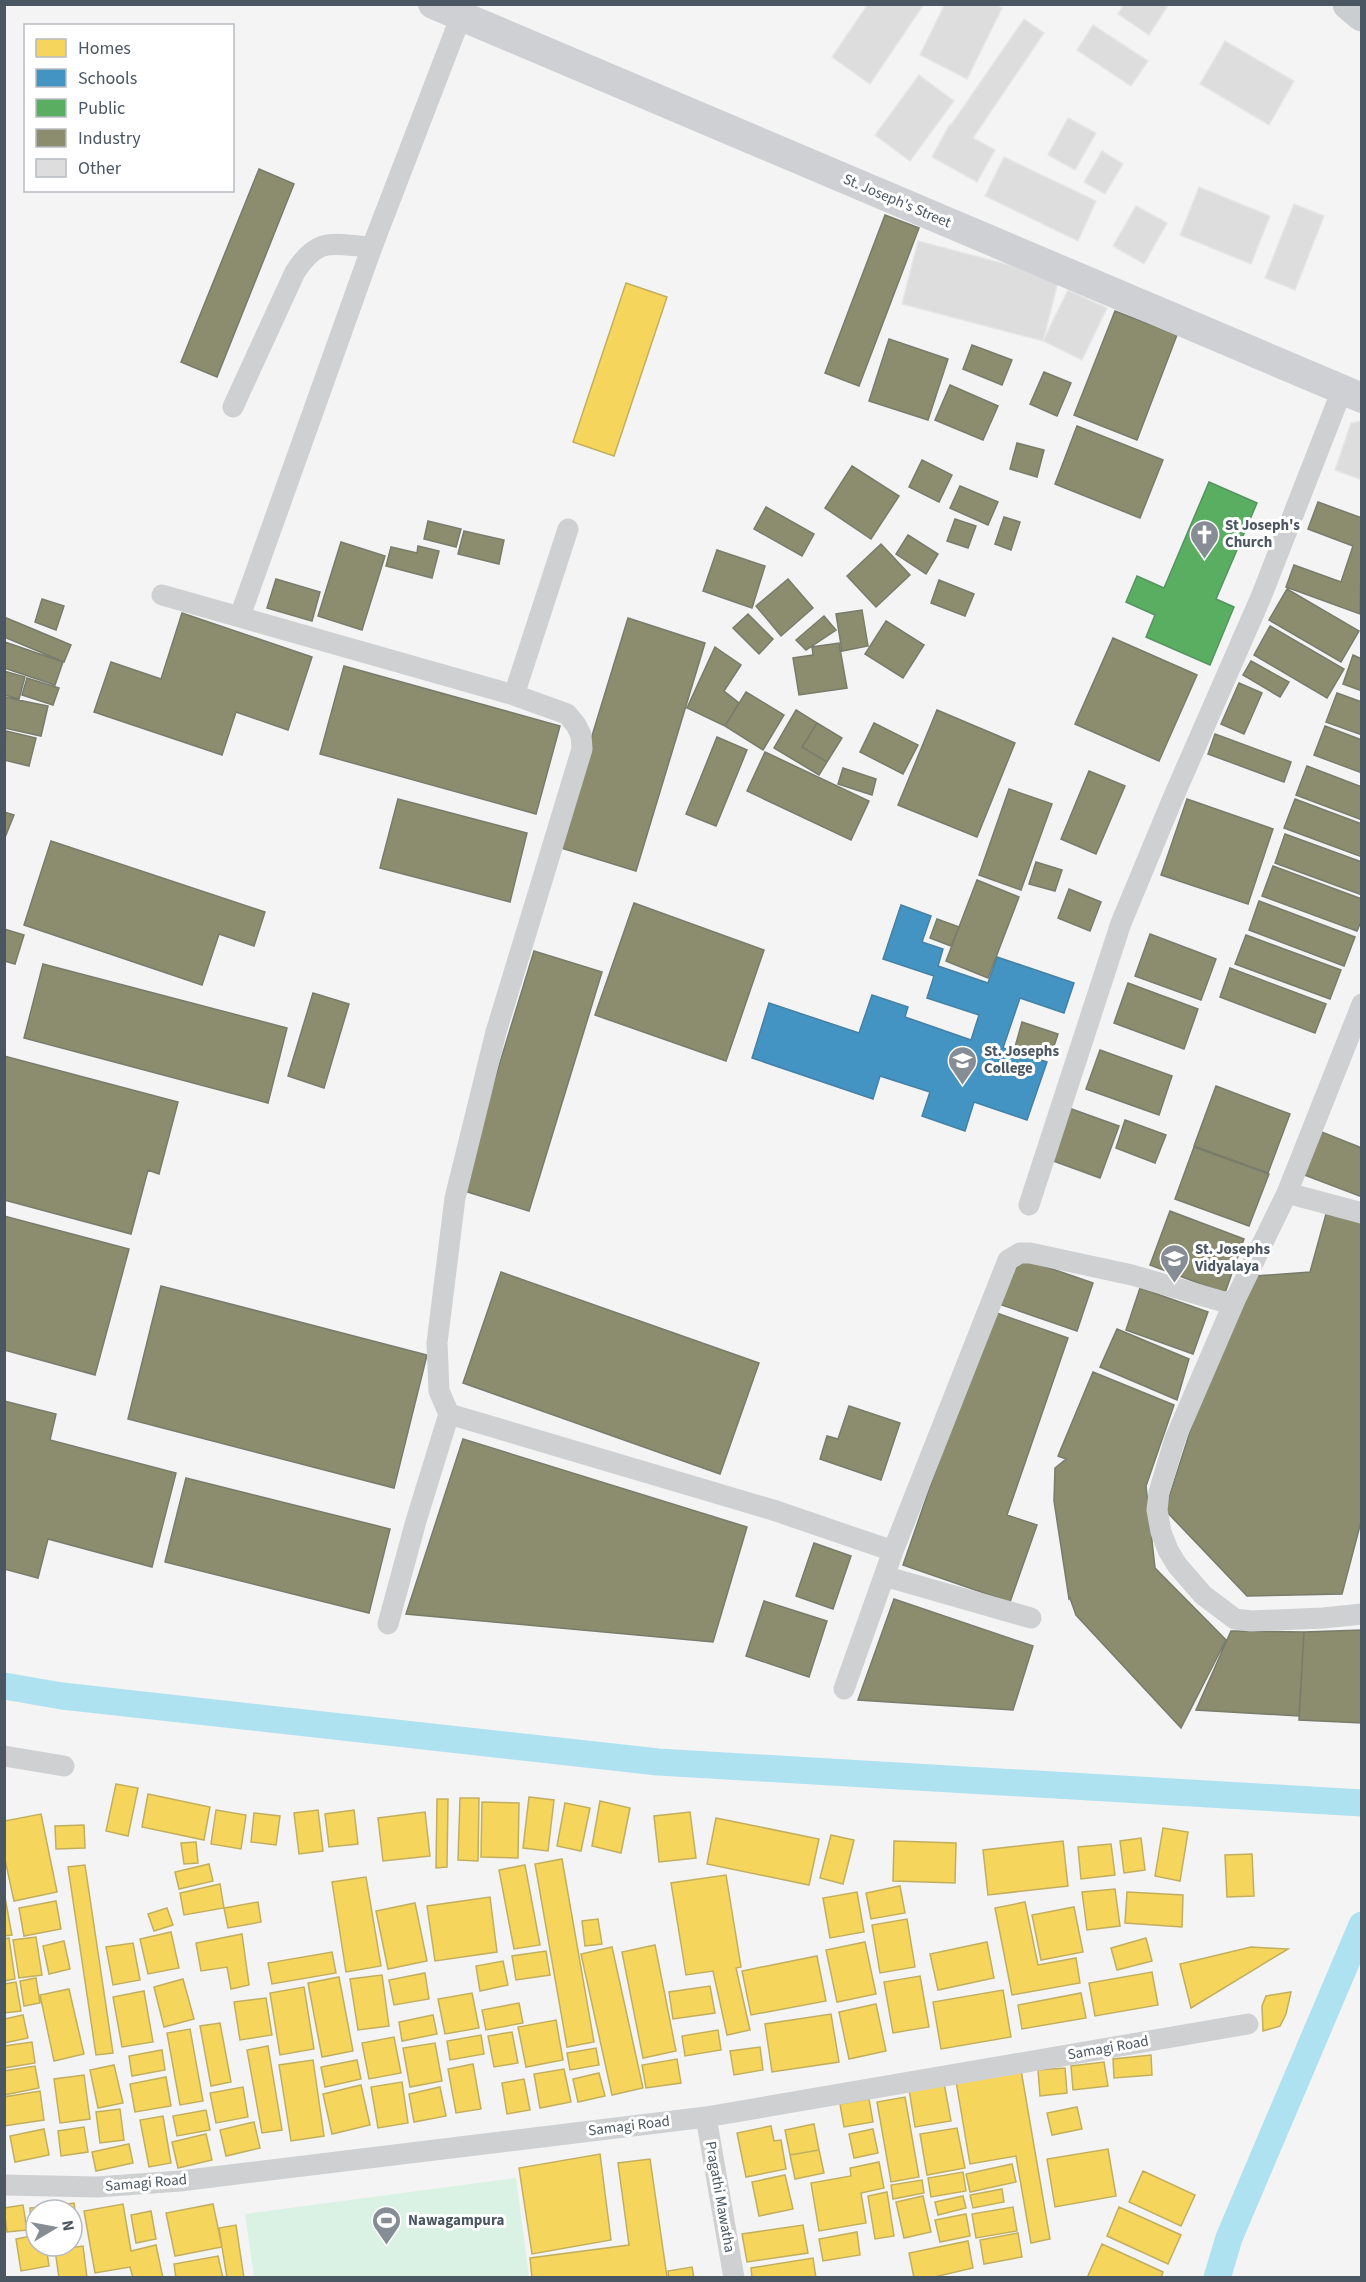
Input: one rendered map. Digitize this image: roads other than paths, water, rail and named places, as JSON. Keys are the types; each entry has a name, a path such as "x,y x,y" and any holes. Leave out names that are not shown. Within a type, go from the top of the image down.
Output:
{"main road":[{"name":"St. Joseph's Street","path":"433,4 1352,394"},
{"path":"1349,4 1362,15"}],"street":[{"path":"240,616 372,247 461,16"},
{"path":"232,407 295,272 304,258 318,246 372,247"},
{"path":"1029,1205 1121,923 1173,798 1352,394"},
{"path":"514,695 568,529"},
{"path":"162,595 514,695 567,714 576,725 580,735 582,749 496,1032 455,1198 437,1342 439,1391 449,1414 416,1521 388,1624"},
{"path":"1362,1004 1287,1193 1235,1300 1175,1439 1159,1492 1158,1510 1161,1532 1167,1550 1177,1565 1203,1595 1236,1619 1251,1621 1362,1614"},
{"path":"1287,1193 1362,1213"},
{"path":"844,1689 893,1551 1008,1260 1020,1253 1030,1253 1132,1275 1224,1302 1235,1300"},
{"path":"449,1414 773,1510 893,1551"},
{"path":"884,1576 1031,1618"},
{"path":"4,1756 64,1766"},
{"name":"Samagi Road","path":"4,2185 97,2187 180,2181 706,2117 1248,2024"},
{"name":"Pragathi Mawatha","path":"706,2117 734,2277"}],"waterway":[{"path":"4,1686 62,1696 658,1762 1362,1803"},
{"path":"1217,2278 1229,2238 1362,1925"}],"place":[{"name":"St Joseph's Church","path":"1204,560"},
{"name":"St. Josephs College","path":"963,1086"},
{"name":"St. Josephs Vidyalaya","path":"1174,1284"},
{"name":"Nawagampura","path":"387,2246"}]}
